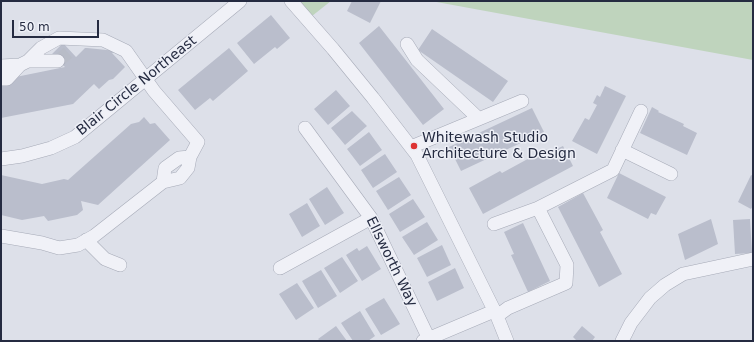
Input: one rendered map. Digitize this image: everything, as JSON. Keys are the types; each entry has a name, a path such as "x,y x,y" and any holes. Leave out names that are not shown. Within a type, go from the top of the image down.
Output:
{"street":[{"name":"Blair Circle Northeast","path":"1,159 22,156 51,148 75,136 240,1"},
{"path":"291,1 334,49 417,155 496,314 507,341"},
{"path":"1,80 7,79 41,48 59,38 103,40 126,51 154,92 198,142 190,157 188,168 180,178 163,182 94,236 78,245 59,248 42,243 1,236"},
{"path":"70,51 81,40"},
{"path":"407,44 417,60 478,118"},
{"path":"1,66 58,61"},
{"path":"411,146 478,118 522,102"},
{"path":"494,224 538,208 613,170 641,111"},
{"name":"Ellsworth Way","path":"305,128 371,218 427,340"},
{"path":"622,150 671,174"},
{"path":"427,340 496,314 566,284 568,265 538,208"},
{"path":"280,268 371,218"},
{"path":"86,240 105,259 120,265"},
{"path":"622,341 631,323 650,298 665,285 683,274 753,259"}],"green space":[{"path":"300,1 331,1 312,16"},
{"path":"431,1 753,1 753,60"}],"building":[{"path":"352,1 381,1 370,23 347,11"},
{"path":"271,15 290,38 277,49 275,47 254,64 237,43"},
{"path":"379,26 444,109 423,125 359,43"},
{"path":"432,29 508,81 493,102 418,50"},
{"path":"63,43 76,57 85,48 117,51 112,53 125,67 113,79 109,80 99,89 94,84 73,104 1,118 1,80 65,67 52,54"},
{"path":"229,48 248,71 213,101 210,98 195,110 178,90"},
{"path":"605,86 626,96 597,154 572,141 585,118 589,120 597,105 593,103 597,95 600,97"},
{"path":"336,90 350,106 328,125 314,109"},
{"path":"652,107 659,111 658,112 684,124 683,126 697,133 687,155 640,133"},
{"path":"532,108 544,132 461,171 449,147"},
{"path":"352,111 367,126 345,145 331,128"},
{"path":"144,117 150,124 155,123 170,140 98,205 81,201 83,210 77,215 48,221 44,216 22,220 1,215 1,175 42,184 64,179 68,180 131,124 139,122"},
{"path":"369,132 382,150 360,166 347,149"},
{"path":"563,146 573,166 483,214 469,188 500,171 502,173 546,149 548,153"},
{"path":"385,154 397,172 373,188 361,170"},
{"path":"619,173 666,197 656,215 651,213 648,219 607,198"},
{"path":"751,175 753,176 753,206 751,209 738,202"},
{"path":"399,177 411,195 388,210 376,191"},
{"path":"327,187 344,213 325,225 309,199"},
{"path":"583,193 603,230 600,232 622,274 599,287 558,207"},
{"path":"413,199 425,217 400,232 389,214"},
{"path":"307,203 320,226 302,237 289,214"},
{"path":"711,219 718,244 685,260 678,234"},
{"path":"750,219 752,253 735,254 733,220"},
{"path":"427,222 438,240 414,255 402,237"},
{"path":"523,223 550,281 528,292 511,255 514,254 504,232"},
{"path":"442,245 451,265 427,277 417,258"},
{"path":"367,246 381,269 362,281 346,255 357,248 359,251"},
{"path":"342,257 358,281 340,293 324,268"},
{"path":"455,268 464,288 437,301 428,282"},
{"path":"321,270 337,296 318,308 302,281"},
{"path":"297,283 314,308 296,320 279,294"},
{"path":"384,298 400,324 381,335 365,309"},
{"path":"360,311 375,336 368,341 353,341 341,323"},
{"path":"336,326 347,341 320,341 318,339"},
{"path":"582,326 595,337 592,341 577,341 573,337"}],"tunnel":[{"path":"58,61 70,51"}],"place":[{"name":"Whitewash Studio Architecture & Design","path":"414,146"}]}
